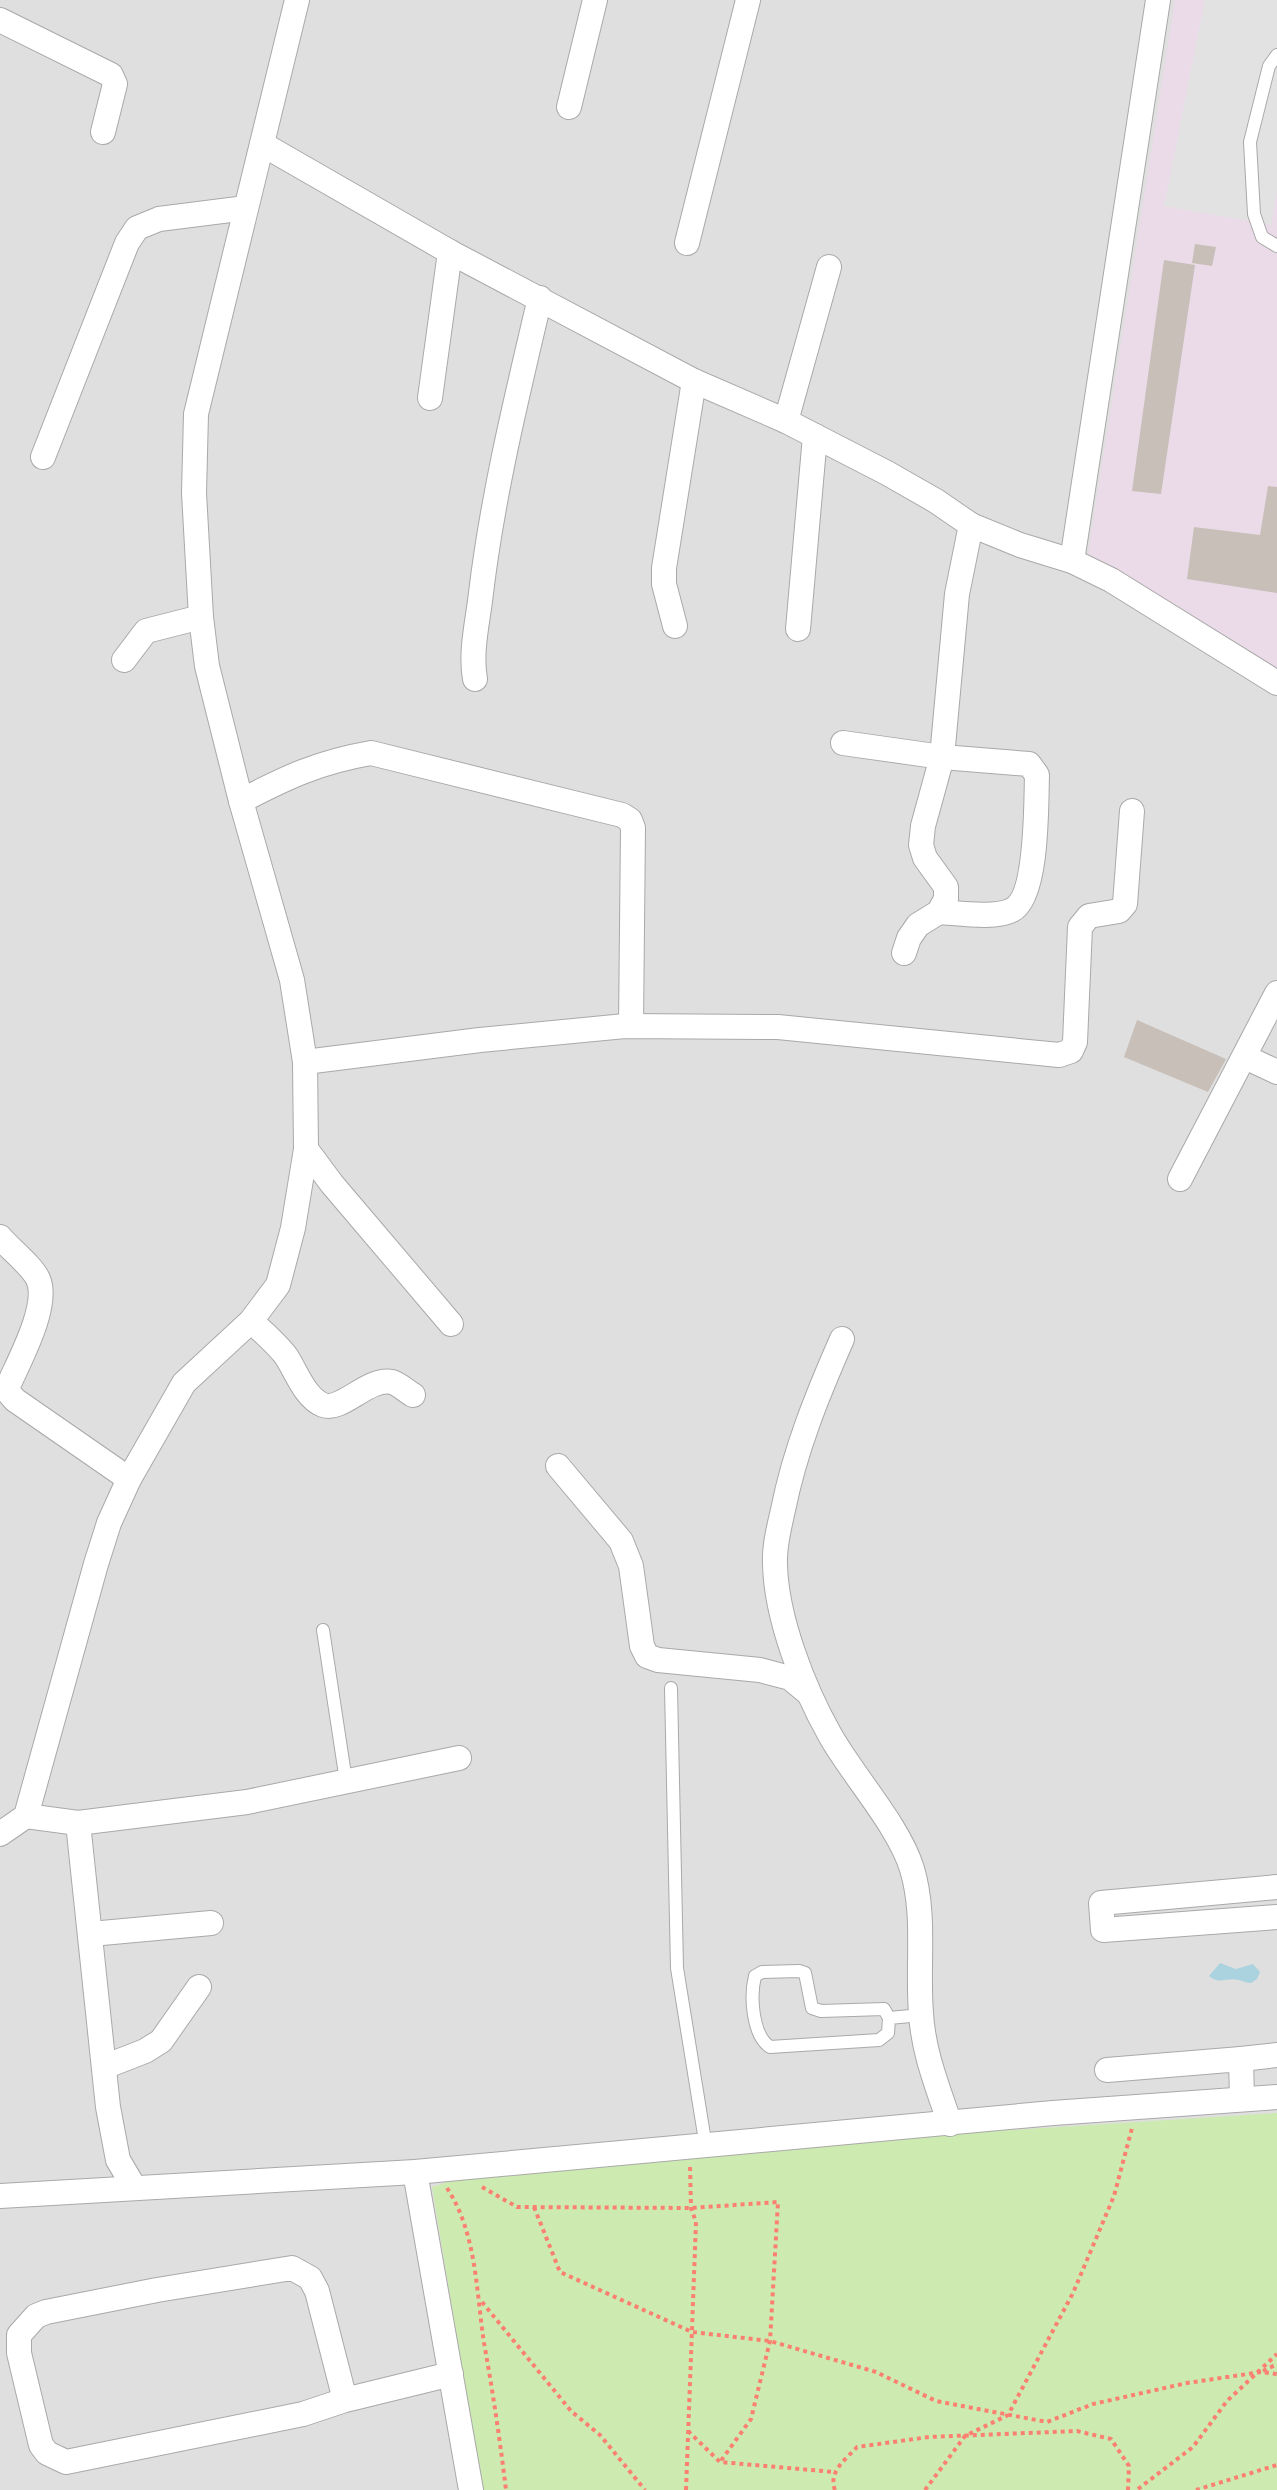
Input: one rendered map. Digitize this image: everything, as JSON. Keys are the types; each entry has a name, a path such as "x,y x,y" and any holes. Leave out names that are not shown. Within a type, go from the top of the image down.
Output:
{"street":[{"path":"0,1834 26,1816 96,1564 109,1523 129,1479 184,1383 251,1321 278,1285 293,1228 306,1149 305,1062 292,980 241,801 207,666 194,493 196,414 297,0"},
{"path":"569,107 595,0"},
{"path":"687,243 748,0"},
{"path":"1072,561 1158,0"},
{"path":"0,20 111,75 115,84 103,132"},
{"path":"262,144 450,252 694,381 815,436 936,501 971,525 1072,561 1111,580 1277,683"},
{"path":"43,457 127,243 137,228 159,219 246,208"},
{"path":"430,398 450,252"},
{"path":"786,421 829,267"},
{"path":"475,679 474,644 487,541 505,447 540,298"},
{"path":"675,626 664,584 664,568 694,381"},
{"path":"798,629 815,436"},
{"path":"904,953 918,925 939,912 946,899 946,887 925,858 921,845 923,826 942,757 957,594 971,525"},
{"path":"124,660 146,631 201,617"},
{"path":"843,743 942,757 1029,764 1037,775 1034,841 1027,894 1021,905 1010,912 994,914 939,912"},
{"path":"241,801 294,774 331,760 371,753 622,815 630,820 633,828 631,1026"},
{"path":"305,1062 480,1040 631,1026 778,1027 1059,1055 1071,1051 1075,1042 1080,927 1089,916 1119,911 1125,904 1132,811"},
{"path":"1180,1179 1277,993"},
{"path":"1245,1057 1277,1072"},
{"path":"306,1149 451,1324"},
{"path":"0,1237 37,1278 41,1294 39,1310 8,1386 9,1393 129,1479"},
{"path":"251,1321 284,1355 312,1396 323,1405 333,1405 383,1382 394,1383 413,1395"},
{"path":"842,1339 809,1413 795,1454 776,1542 775,1566 790,1643 807,1692 911,1865 917,1887 920,1921 921,2015 931,2066 950,2124"},
{"path":"558,1466 621,1541 631,1566 642,1646 647,1656 658,1660 760,1670 790,1678 807,1692"},
{"path":"26,1816 78,1823 247,1802 459,1758"},
{"path":"78,1823 115,2147 118,2160 134,2187"},
{"path":"1277,1887 1101,1903 1103,1930 1277,1917"},
{"path":"91,1934 211,1923"},
{"path":"104,2067 145,2051 161,2041 199,1987"},
{"path":"1107,2070 1277,2055"},
{"path":"1241,2059 1242,2099"},
{"path":"0,2196 432,2169 1277,2097"},
{"path":"432,2169 451,2374 471,2490"},
{"path":"345,2400 317,2291 310,2278 292,2268 46,2312 27,2323 19,2335 19,2353 41,2445 47,2453 66,2462 303,2414 345,2400 451,2374"}],"lane":[{"path":"1277,55 1269,66 1250,142 1254,214 1262,237 1277,246"},
{"path":"323,1630 346,1781"},
{"path":"671,1688 677,1968 698,2148"},
{"path":"799,1971 805,1973 808,1979 812,2008 821,2011 884,2009 889,2018 888,2033 879,2040 770,2047 758,2035 753,1985 755,1976 762,1972 799,1971"},
{"path":"889,2018 921,2015"}],"path":[{"path":"925,2490 965,2436 1008,2415 1073,2293 1114,2196 1138,2108"},
{"path":"686,2490 696,2222 691,2208 698,2148"},
{"path":"432,2169 517,2207 691,2208 778,2202 770,2341 751,2419 720,2462"},
{"path":"432,2169 457,2204 467,2236 480,2300 506,2490"},
{"path":"534,2207 560,2272 692,2332 770,2341 876,2372 936,2401 1047,2422 1093,2404 1187,2383 1261,2372 1277,2374"},
{"path":"480,2300 571,2411 600,2435 645,2490"},
{"path":"1129,2477 1138,2490 1193,2447 1227,2401 1277,2354"},
{"path":"1261,2372 1277,2364"},
{"path":"688,2431 720,2462 834,2472"},
{"path":"835,2490 832,2484 834,2472 857,2447 929,2437 1077,2431 1111,2439 1129,2466 1128,2490"},
{"path":"1196,2490 1277,2465"}],"shaded area":[{"path":"0,0 1277,0 1277,2490 0,2490"},
{"path":"1175,0 1277,0 1277,669 1088,554"},
{"path":"1205,0 1277,0 1277,192 1271,225 1164,206"}],"green space":[{"path":"1277,2113 1277,2490 482,2490 432,2187 447,2182 607,2161 794,2144"}],"water":[{"path":"1220,1963 1236,1969 1253,1964 1260,1972 1251,1983 1235,1979 1216,1980 1209,1976"}],"building":[{"path":"1195,244 1216,247 1212,266 1192,263"},
{"path":"1164,260 1195,265 1161,494 1132,491"},
{"path":"1268,486 1277,487 1277,593 1187,579 1194,527 1260,535"},
{"path":"1137,1020 1226,1059 1208,1092 1124,1057"}]}
